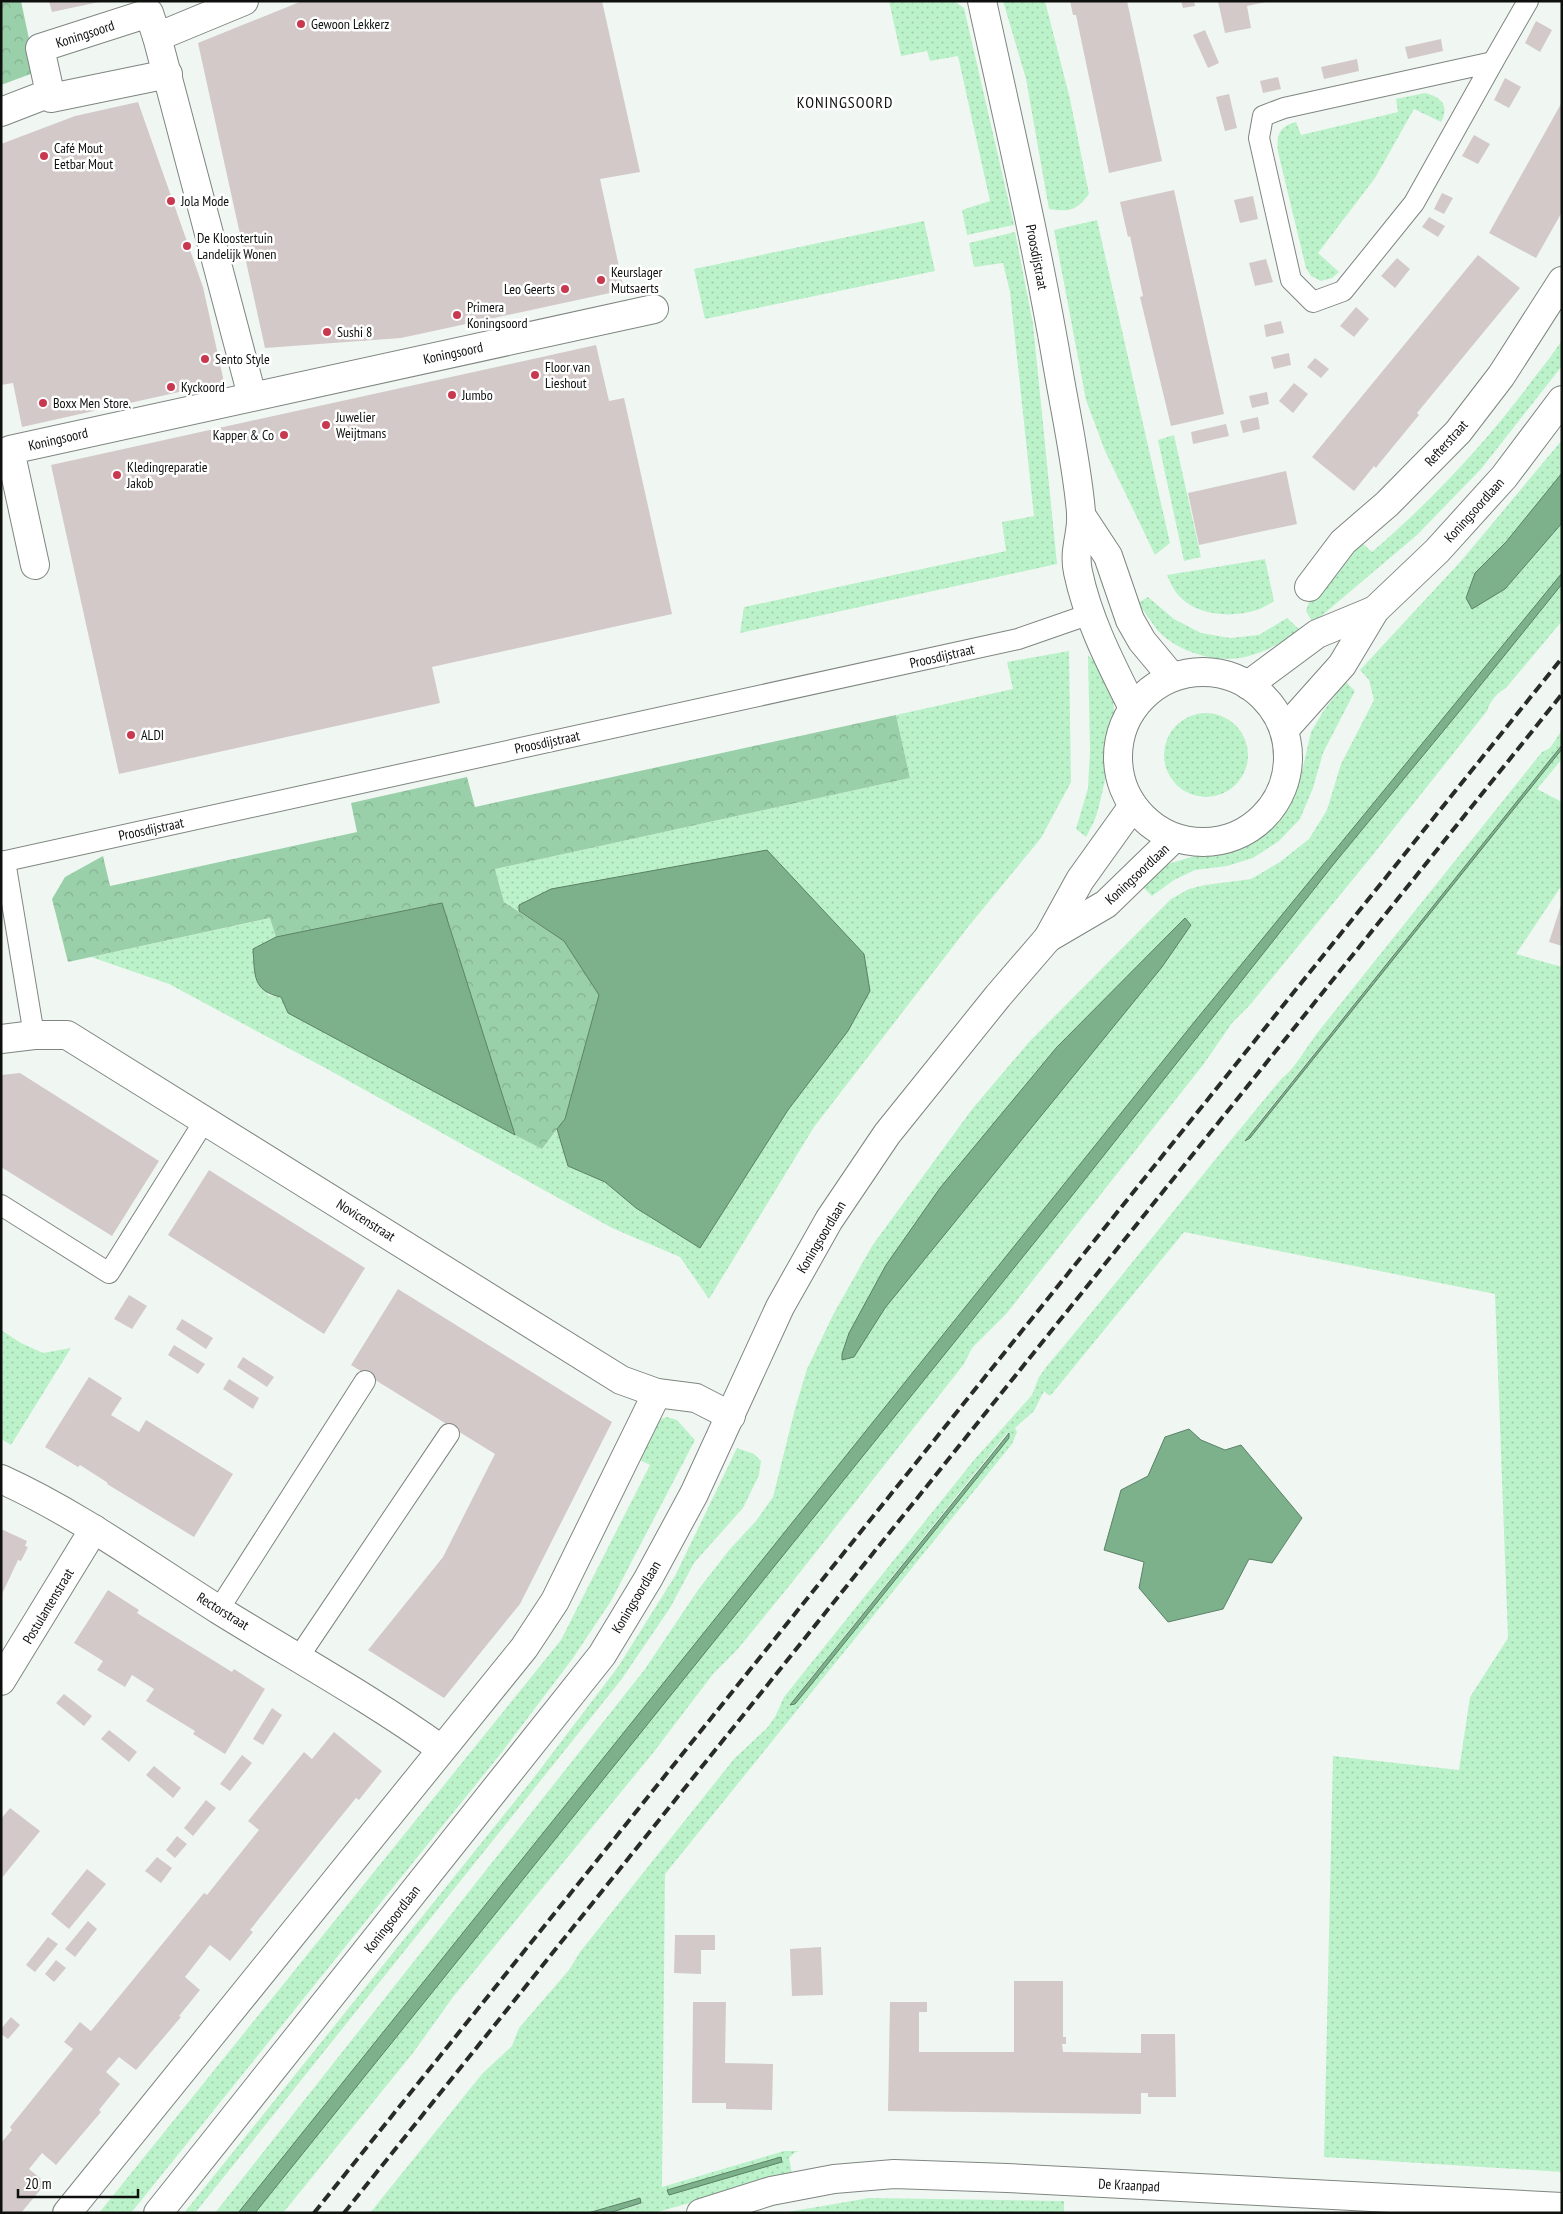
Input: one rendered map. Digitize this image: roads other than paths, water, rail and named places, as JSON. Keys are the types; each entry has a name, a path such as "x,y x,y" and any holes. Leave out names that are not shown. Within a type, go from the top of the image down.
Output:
{"street":[{"path":"157,37 244,1"},
{"name":"Proosdijstraat","path":"982,1 1033,236 1059,372 1081,515 1075,552 1078,572 1090,614 1105,652 1133,708"},
{"name":"Koningsoord","path":"50,93 40,48 149,13 168,74 252,396"},
{"path":"1,112 50,93 51,98 168,74"},
{"name":"Refterstraat","path":"1309,587 1344,542 1394,497 1458,432 1501,376 1562,281"},
{"name":"Koningsoord","path":"35,565 6,446 252,396 654,309"},
{"name":"Koningsoordlaan","path":"1284,730 1342,665 1375,610 1437,551 1504,477 1562,400"},
{"name":"Proosdijstraat","path":"1081,515 1108,556 1130,620 1142,641 1172,677"},
{"name":"Koningsoordlaan","path":"1248,685 1317,634 1375,610"},
{"path":"1192,672 1211,672 1230,676 1248,685 1270,704 1284,730 1289,762 1281,793 1263,818 1237,836 1214,842 1206,843 1174,838 1151,826 1133,806 1119,774 1119,740 1133,708 1151,690 1172,677 1192,672"},
{"name":"Koningsoordlaan","path":"158,2213 602,1654 653,1570 694,1494 780,1307 829,1220 887,1134 998,996 1048,938 1080,880 1133,806"},
{"name":"Koningsoordlaan","path":"1048,938 1106,904 1174,838"},
{"name":"Novicenstraat","path":"1,1039 34,1035 67,1035 621,1380 657,1393 696,1398 731,1416"},
{"path":"66,2213 524,1648 555,1601 657,1393"},
{"name":"Rectorstraat","path":"1,1478 94,1529 219,1609 409,1725 441,1749"},
{"name":"Postulantenstraat","path":"1,1681 94,1529"},
{"name":"De Kraanpad","path":"701,2213 771,2191 834,2179 894,2174 1007,2178 1562,2208"}],"lane":[{"path":"1493,62 1284,108 1263,116 1259,138 1291,280 1313,302 1343,291 1414,203 1528,1"},
{"name":"Proosdijstraat","path":"3,861 1018,639 1090,614"},
{"path":"3,861 34,1035"},
{"path":"1,1205 109,1273 205,1120"},
{"path":"219,1609 365,1381"},
{"path":"298,1658 449,1434"}],"railway":[{"path":"314,2213 1562,658"},
{"path":"344,2213 1562,694"}],"place":[{"name":"Gewoon Lekkerz","path":"301,24"},
{"name":"Café Mout Eetbar Mout","path":"44,156"},
{"name":"Jola Mode","path":"171,201"},
{"name":"De Kloostertuin Landelijk Wonen","path":"187,246"},
{"name":"Keurslager Mutsaerts","path":"601,280"},
{"name":"Leo Geerts","path":"565,289"},
{"name":"Primera Koningsoord","path":"457,315"},
{"name":"Sushi 8","path":"327,332"},
{"name":"Sento Style","path":"205,359"},
{"name":"Floor van Lieshout","path":"535,375"},
{"name":"Kyckoord","path":"171,387"},
{"name":"Jumbo","path":"452,395"},
{"name":"Boxx Men Store.","path":"43,403"},
{"name":"Juwelier Weijtmans","path":"326,425"},
{"name":"Kapper & Co","path":"284,435"},
{"name":"Kledingreparatie Jakob","path":"117,475"},
{"name":"ALDI","path":"131,735"}],"district":[{"name":"KONINGSOORD","path":"845,102"}]}
